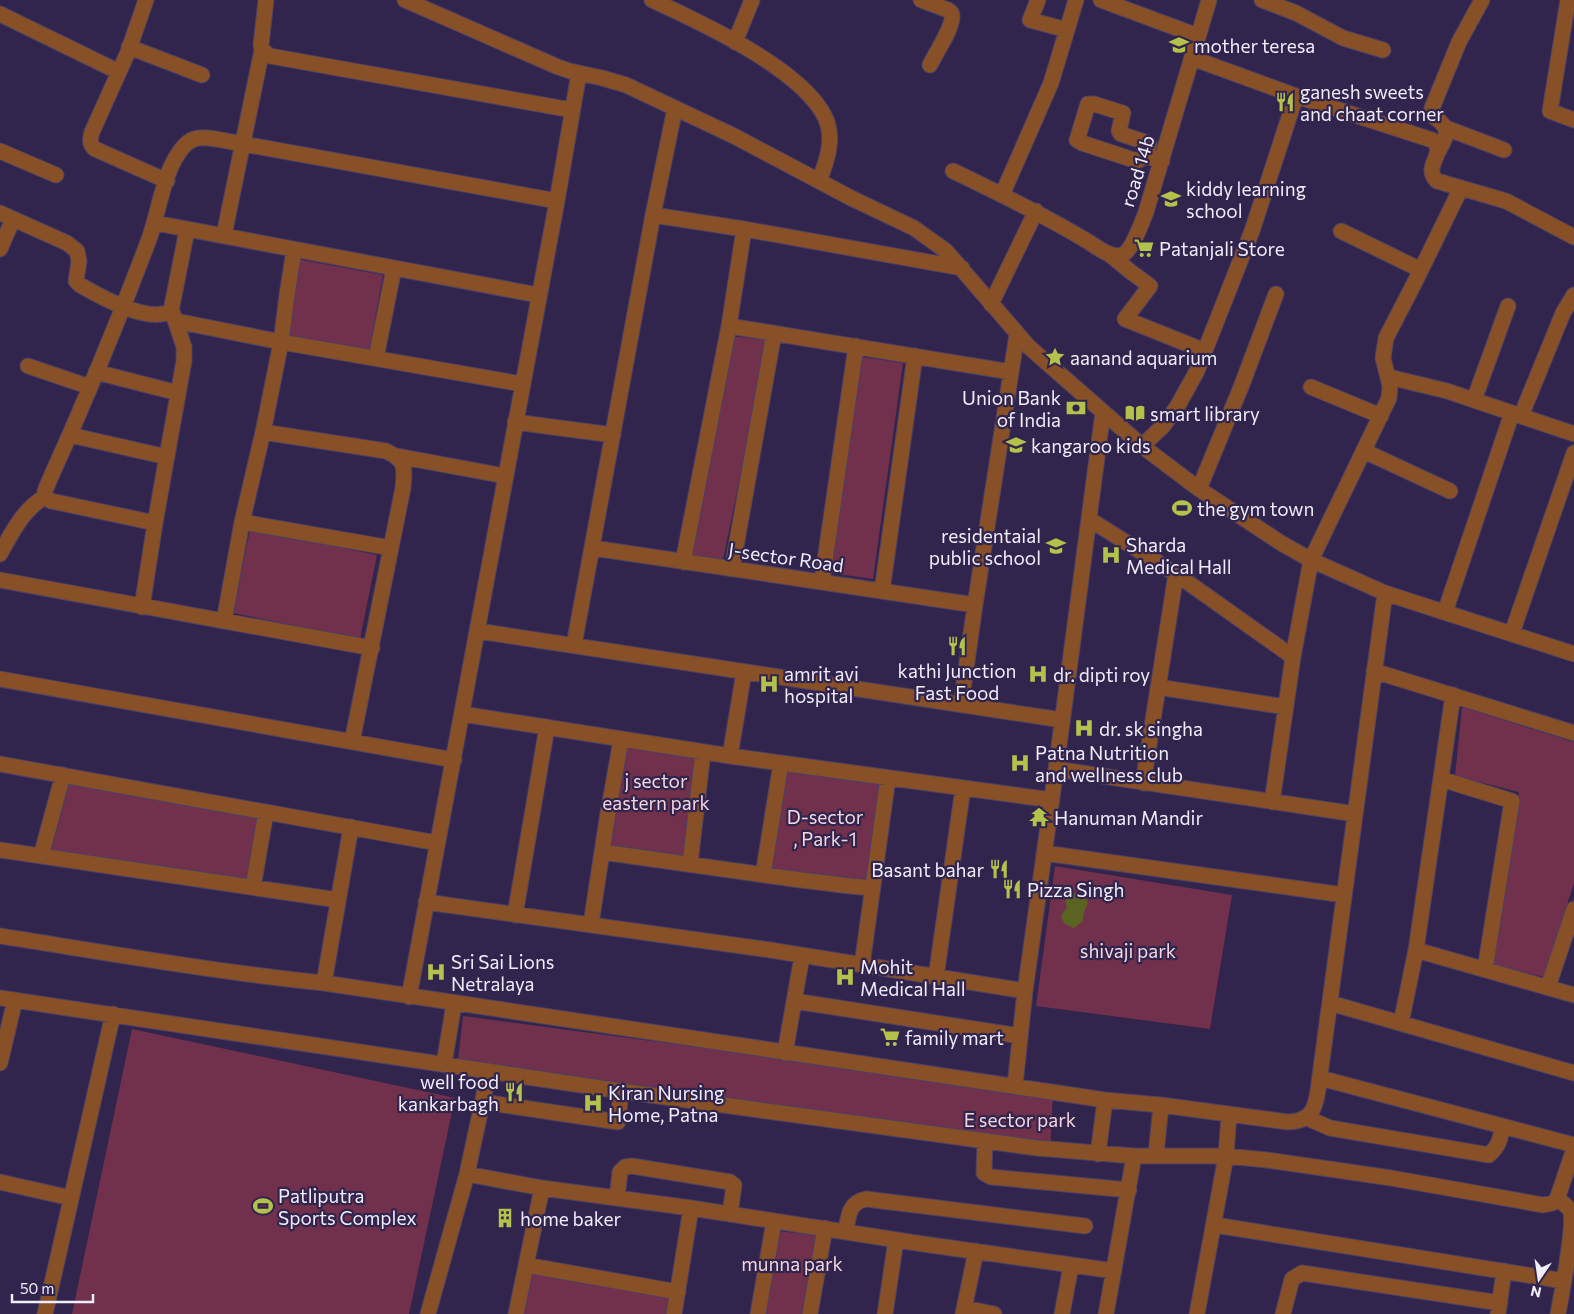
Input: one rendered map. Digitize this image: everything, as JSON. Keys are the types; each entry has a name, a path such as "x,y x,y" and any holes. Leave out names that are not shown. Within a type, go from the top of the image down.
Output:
{"street":[{"path":"146,0 119,72 92,132 90,142 92,146 167,181"},
{"path":"224,235 262,50 266,0"},
{"path":"404,0 558,67 626,86 757,147 850,198 914,228 946,251 1029,347 1142,446 1199,489 1281,543 1311,560 1385,593 1574,654"},
{"path":"652,0 735,42 791,78 807,93 825,118 830,136 829,150 819,181"},
{"path":"735,42 752,0"},
{"path":"921,0 948,10 952,16 948,30 930,65"},
{"path":"1038,0 1030,20 1067,30"},
{"path":"1002,194 1051,83 1076,0"},
{"path":"1101,0 1198,36"},
{"name":"road 14b","path":"1109,254 1122,255 1133,242 1146,212 1209,0"},
{"path":"1262,0 1296,13 1344,38 1383,50"},
{"path":"1482,0 1459,42 1432,108 1434,117 1444,124 1446,128 1504,150"},
{"path":"1568,0 1550,111 1574,120"},
{"path":"0,14 119,72"},
{"path":"129,46 202,75"},
{"path":"262,50 276,58 326,65 572,110"},
{"path":"1192,58 1296,96 1426,137 1437,143 1438,152"},
{"path":"409,997 478,631 579,73"},
{"path":"1142,446 1163,426 1177,407 1188,389 1205,351 1252,231 1296,96"},
{"path":"1146,156 1149,144 1121,134 1119,131 1123,114 1094,104 1088,104 1077,140 1137,161 1146,156 1162,160"},
{"path":"574,646 653,215 675,108"},
{"path":"1446,128 1444,140 1432,168 1433,177 1437,181 1484,193 1506,201 1574,237"},
{"path":"45,498 45,491 49,481 124,307 155,223 175,159 191,140 201,137 557,201"},
{"path":"0,151 56,175"},
{"path":"953,171 1036,211 1109,254 1150,286 1125,319 1205,351"},
{"path":"1272,802 1293,657 1311,560 1389,398 1389,377 1383,358 1386,338 1461,188"},
{"path":"991,304 1036,211"},
{"path":"653,215 744,229 962,268"},
{"path":"0,248 6,216 73,248 80,256 76,281 80,285 124,307 150,314 166,314 281,342 522,384"},
{"path":"155,223 538,295"},
{"path":"683,562 729,326 744,229"},
{"path":"142,607 184,361 184,347 173,316 187,230"},
{"path":"1341,231 1421,270"},
{"path":"224,621 242,522 281,342 294,250"},
{"path":"376,358 394,268"},
{"path":"1199,489 1241,387 1276,294"},
{"path":"1445,612 1516,415 1563,313 1574,295"},
{"path":"1474,400 1508,306"},
{"path":"729,326 1011,372"},
{"path":"732,569 774,333"},
{"path":"961,704 1018,334"},
{"path":"822,581 856,346"},
{"path":"882,591 915,356"},
{"path":"28,366 90,387"},
{"path":"96,372 178,393"},
{"path":"1389,377 1447,391 1574,434"},
{"path":"1311,387 1381,416"},
{"path":"1015,1085 1025,991 1103,412"},
{"path":"515,422 613,435"},
{"path":"263,432 370,448 386,451 397,456 506,476"},
{"path":"70,436 167,457"},
{"path":"1364,451 1450,491"},
{"path":"1512,633 1574,453"},
{"path":"352,742 402,498 405,474 403,464 397,456"},
{"path":"45,498 51,501 155,523"},
{"path":"0,554 26,514 36,502 45,498"},
{"path":"1089,519 1176,574 1293,657"},
{"path":"242,522 391,548"},
{"name":"J-sector Road","path":"592,548 975,605"},
{"path":"1143,783 1176,574"},
{"path":"0,580 372,648"},
{"path":"0,936 188,966 324,984 784,1053 1015,1085 1105,1100 1298,1122 1307,1118 1316,1105 1385,593"},
{"path":"478,631 1062,720"},
{"path":"1374,671 1574,733"},
{"path":"730,756 744,672"},
{"path":"0,679 454,760"},
{"path":"1158,687 1286,707"},
{"path":"1402,1023 1416,950 1453,695"},
{"path":"462,714 730,756 1052,800"},
{"path":"515,915 547,728"},
{"path":"591,924 621,740"},
{"path":"690,864 703,752"},
{"path":"763,875 781,763"},
{"path":"0,764 437,843"},
{"path":"1056,769 1355,814"},
{"path":"40,856 63,775"},
{"path":"862,965 888,778"},
{"path":"1441,779 1512,801 1485,969"},
{"path":"936,977 963,788"},
{"path":"253,887 266,812"},
{"path":"324,984 351,827"},
{"path":"0,850 338,900"},
{"path":"602,852 763,875 872,888"},
{"path":"1044,853 1344,895"},
{"path":"426,902 591,924 1025,991"},
{"path":"1548,987 1574,909"},
{"path":"1416,950 1574,994"},
{"path":"784,1053 802,956"},
{"path":"0,998 622,1091 985,1141 1098,1154 1226,1156 1267,1160 1391,1178 1543,1206 1553,1203 1557,1199 1574,1150"},
{"path":"0,1063 15,1000"},
{"path":"794,1001 1020,1036"},
{"path":"1330,1003 1574,1073"},
{"path":"444,1064 454,1004"},
{"path":"45,1314 113,1014"},
{"path":"428,1314 467,1174 489,1071"},
{"path":"1320,1078 1574,1144"},
{"path":"483,1102 618,1122 622,1091"},
{"path":"1098,1154 1105,1100"},
{"path":"1156,1155 1161,1105"},
{"path":"1197,1314 1226,1156 1229,1114"},
{"path":"1307,1118 1330,1128 1490,1155 1497,1149 1502,1126"},
{"path":"985,1141 984,1173 991,1178 1129,1190"},
{"path":"1106,1314 1134,1156"},
{"path":"617,1198 620,1172 624,1167 632,1166 730,1182 734,1185 730,1214"},
{"path":"467,1174 542,1188 691,1208 1114,1271"},
{"path":"0,1182 71,1198"},
{"path":"516,1314 542,1188"},
{"path":"846,1231 849,1215 854,1203 866,1198 1085,1226"},
{"path":"1557,1199 1567,1206 1573,1222 1572,1256 1564,1281 1558,1314"},
{"path":"674,1314 691,1208"},
{"path":"758,1314 774,1221"},
{"path":"1214,1225 1564,1281"},
{"path":"810,1314 825,1228"},
{"path":"885,1314 896,1240"},
{"path":"976,1251 964,1311 994,1314"},
{"path":"526,1265 678,1292"},
{"path":"1062,1314 1071,1266"},
{"path":"1283,1314 1292,1279 1302,1272 1499,1309 1504,1271"}],"green space":[{"path":"297,259 383,275 369,352 281,338"},
{"path":"730,336 768,340 723,560 689,555"},
{"path":"862,357 903,363 873,579 831,573"},
{"path":"250,529 377,555 360,639 233,613"},
{"path":"1462,707 1574,742 1574,883 1544,977 1490,964 1519,792 1455,776"},
{"name":"j sector eastern park","path":"627,746 697,755 683,863 609,851"},
{"name":"D-sector , Park-1","path":"784,769 884,784 880,790 865,884 769,869"},
{"path":"70,780 261,814 251,884 50,855"},
{"name":"shivaji park","path":"1055,866 1232,895 1210,1029 1036,1006"},
{"name":"E sector park","path":"463,1016 1053,1094 1050,1154 458,1060"},
{"name":"Patliputra Sports Complex","path":"132,1029 455,1098 409,1314 72,1314"},
{"name":"munna park","path":"777,1231 817,1235 803,1314 763,1314"},
{"path":"529,1271 671,1295 667,1314 520,1314"}],"shaded area":[{"path":"1070,893 1083,893 1088,903 1083,921 1074,928 1065,924 1061,918 1067,908 1066,900"}],"place":[{"name":"mother teresa","path":"1179,45"},
{"name":"ganesh sweets and chaat corner","path":"1285,102"},
{"name":"kiddy learning school","path":"1171,199"},
{"name":"Patanjali Store","path":"1144,248"},
{"name":"aanand aquarium","path":"1055,357"},
{"name":"Union Bank of India","path":"1076,408"},
{"name":"smart library","path":"1135,413"},
{"name":"kangaroo kids","path":"1016,445"},
{"name":"the gym town","path":"1182,508"},
{"name":"residentaial public school","path":"1056,546"},
{"name":"Sharda Medical Hall","path":"1111,555"},
{"name":"kathi Junction Fast Food","path":"957,646"},
{"name":"dr. dipti roy","path":"1038,674"},
{"name":"amrit avi hospital","path":"769,684"},
{"name":"dr. sk singha","path":"1084,728"},
{"name":"Patna Nutrition and wellness club","path":"1020,763"},
{"name":"Hanuman Mandir","path":"1039,817"},
{"name":"Basant bahar","path":"999,869"},
{"name":"Pizza Singh","path":"1012,889"},
{"name":"Sri Sai Lions Netralaya","path":"436,972"},
{"name":"Mohit Medical Hall","path":"845,977"},
{"name":"family mart","path":"890,1037"},
{"name":"well food kankarbagh","path":"514,1092"},
{"name":"Kiran Nursing Home, Patna","path":"593,1103"},
{"name":"Patliputra Sports Complex","path":"263,1206"},
{"name":"home baker","path":"505,1218"}]}
